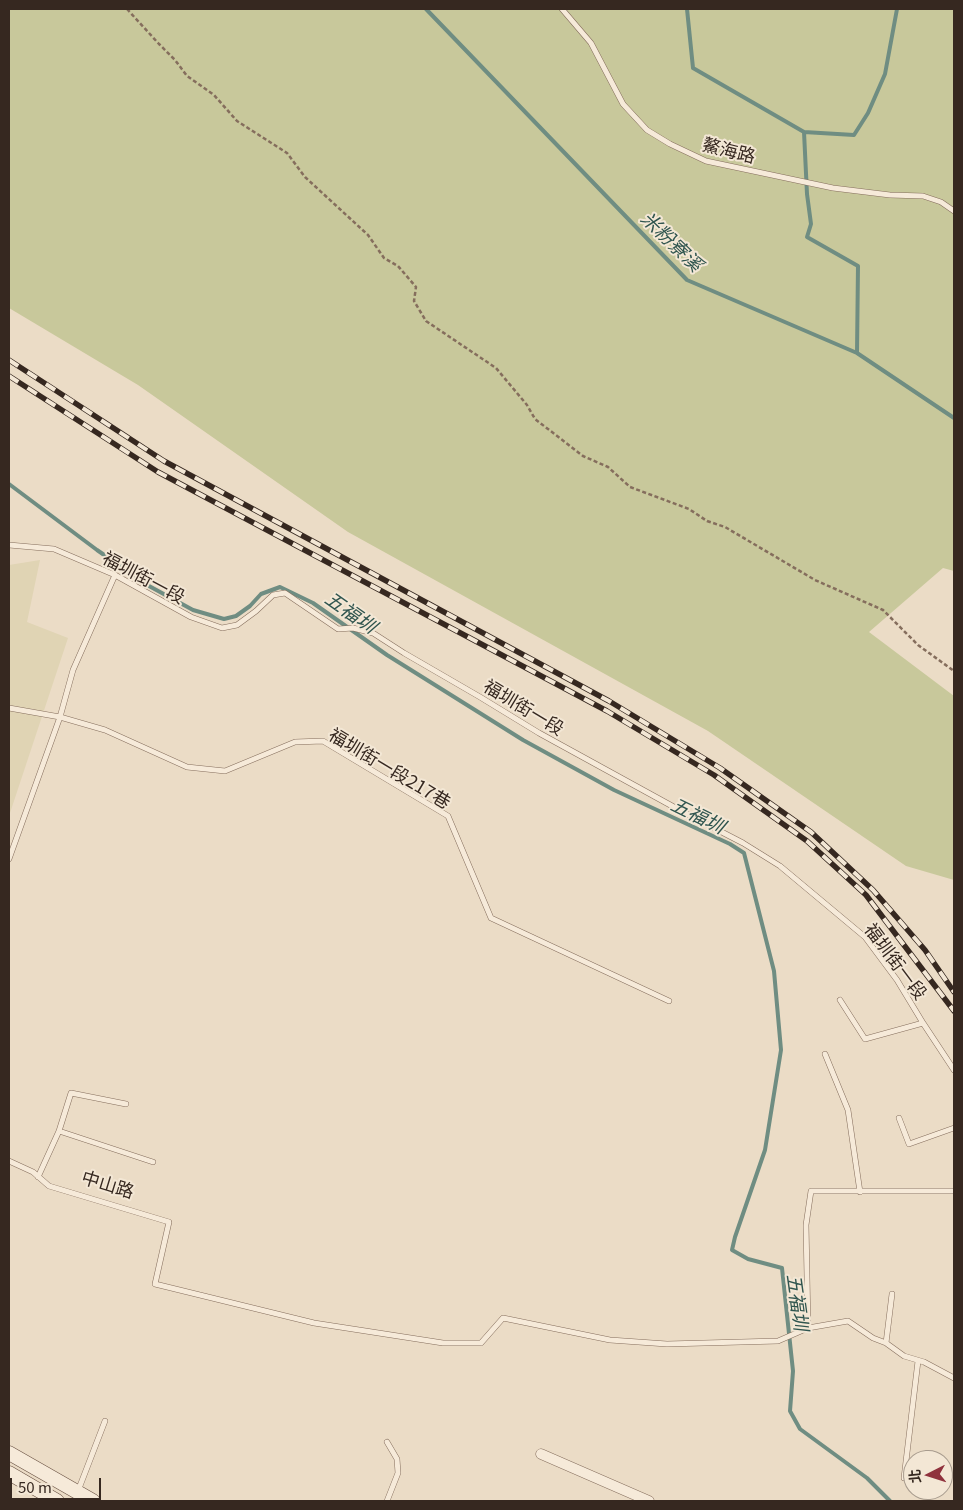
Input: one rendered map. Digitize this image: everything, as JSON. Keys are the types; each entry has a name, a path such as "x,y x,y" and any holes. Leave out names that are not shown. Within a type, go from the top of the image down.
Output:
{"street":[{"path":"9,1453 93,1501"},
{"path":"540,1454 649,1501"},
{"path":"9,1473 57,1501"}],"lane":[{"name":"鰲海路","path":"562,9 591,43 623,104 647,130 670,144 706,161 833,188 890,195 923,196 941,202 954,211"},
{"name":"福圳街一段","path":"9,545 54,549 115,575 191,617 222,628 236,625 256,611 273,595 285,594 338,629 353,628 373,633 404,654 480,697 539,734 743,843 780,866 865,937 897,980 954,1070"},
{"path":"9,859 60,716 73,670 115,575"},
{"name":"福圳街一段217巷","path":"9,708 60,716 105,730 187,766 225,771 295,742 324,741 448,816 491,918 669,1001"},
{"path":"840,1000 865,1039 923,1023"},
{"path":"825,1054 848,1110 860,1192"},
{"path":"38,1177 59,1131 71,1092 126,1104"},
{"path":"899,1118 909,1144 954,1128"},
{"name":"中山路","path":"59,1131 153,1162"},
{"name":"中山路","path":"9,1161 33,1172 49,1186 169,1222 155,1284 314,1323 443,1343 482,1343 503,1318 610,1340 667,1344 778,1341 807,1328"},
{"path":"954,1192 810,1191 806,1226 807,1328 848,1320 873,1338 904,1356 924,1362 954,1378"},
{"path":"886,1344 892,1294"},
{"path":"907,1450 918,1361"},
{"path":"77,1492 105,1421"},
{"path":"387,1442 397,1459 398,1473 387,1501"}],"path":[{"path":"127,9 175,60 187,76 214,95 237,121 287,153 305,177 368,236 384,258 398,266 416,287 414,301 426,321 496,368 527,405 535,419 583,456 608,466 630,487 689,509 707,521 725,527 815,580 883,610 918,645 954,671"}],"shaded area":[{"path":"40,560 27,622 68,638 9,816 9,565"}],"green space":[{"path":"9,9 954,9 954,571 943,568 869,632 954,696 954,880 906,866 708,731 348,532 138,385 9,308"}],"waterway":[{"name":"米粉寮溪","path":"426,9 687,280 857,353 954,418"},
{"path":"687,9 693,68 804,132 807,194 811,224 807,237 858,266 857,353"},
{"path":"804,132 854,135 868,113 885,74 897,9"},
{"name":"五福圳","path":"9,484 97,550 149,586 193,610 224,619 236,616 250,606 261,594 280,587 313,603 387,655 523,740 614,790 730,844 744,853 774,971 781,1050 765,1150 732,1250 748,1259 782,1268 793,1371 790,1411 800,1429 867,1478 890,1501"}],"railway":[{"path":"9,360 164,461 609,701 720,768 811,832 873,890 925,950 954,992"},
{"path":"9,376 158,472 607,711 714,775 807,841 866,895 954,1011"}]}
